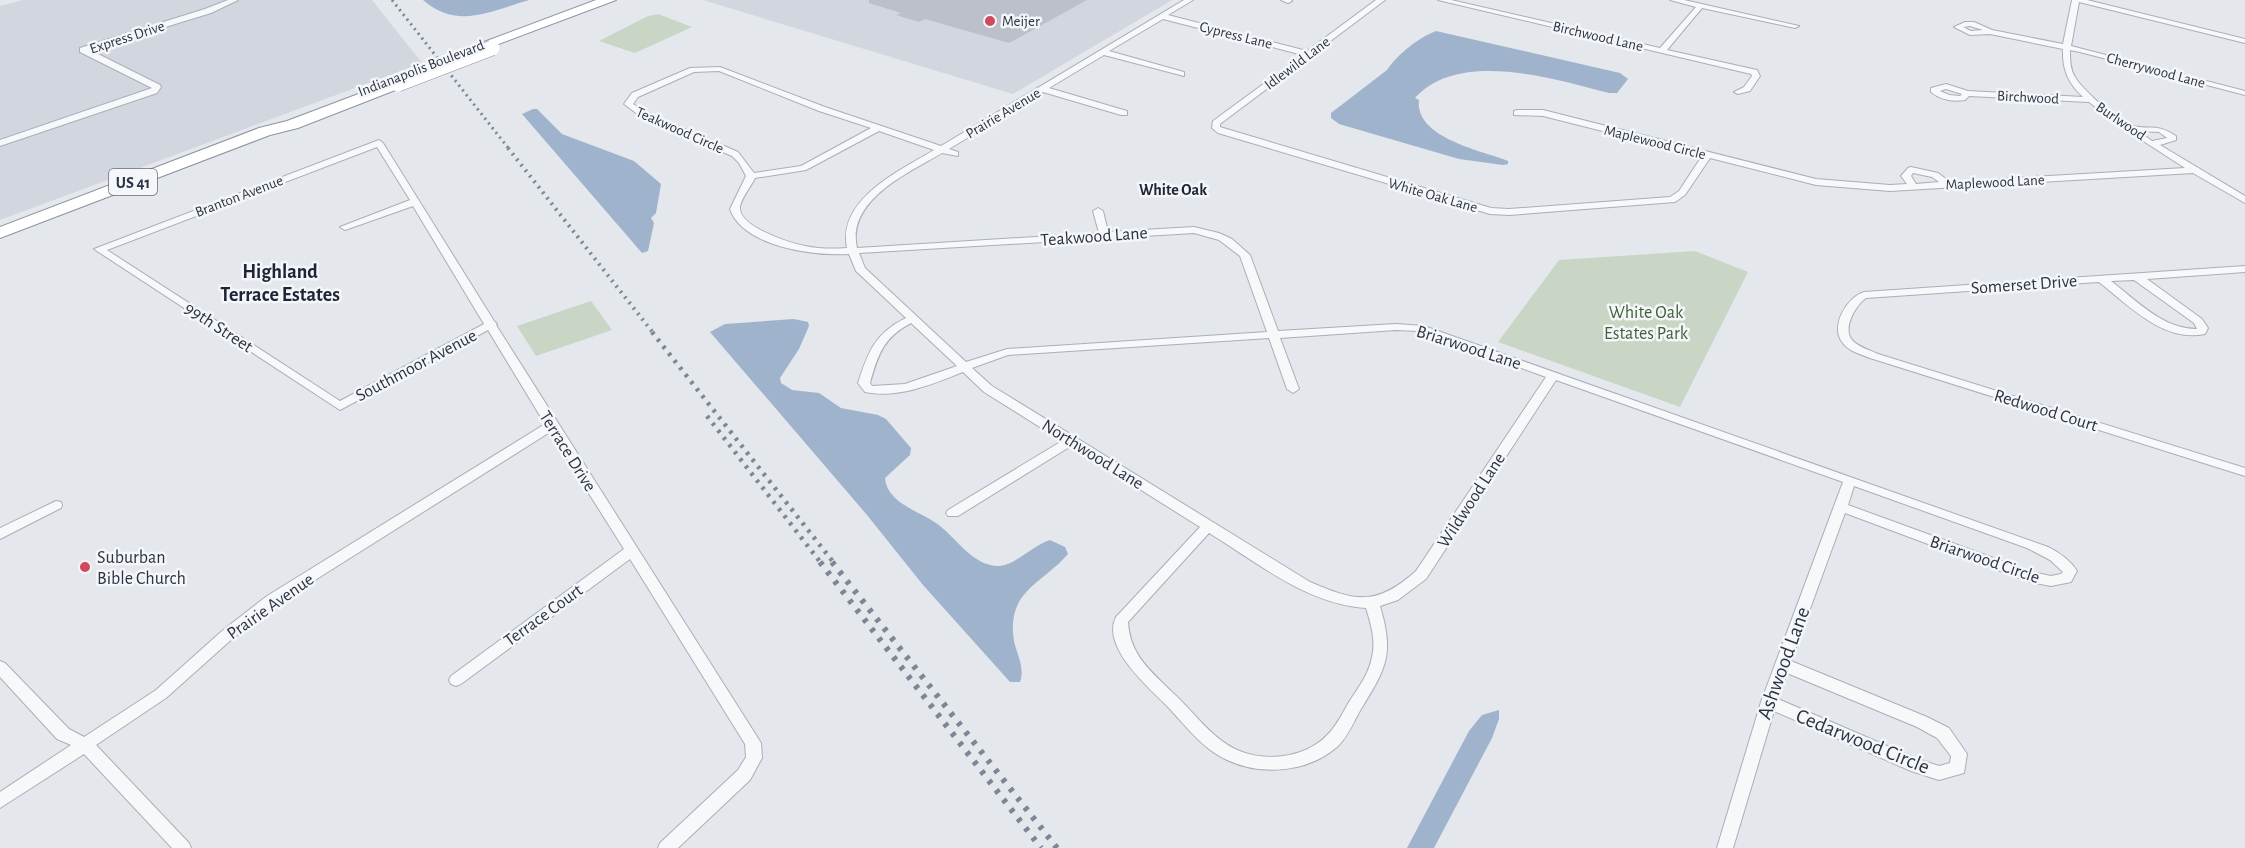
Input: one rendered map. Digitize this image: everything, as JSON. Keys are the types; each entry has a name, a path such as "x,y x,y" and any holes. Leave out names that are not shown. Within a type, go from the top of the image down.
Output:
{"highway":[{"name":"Indianapolis Boulevard","path":"0,233 265,131 292,125 394,82 567,19 579,11 609,0"}],"street":[{"name":"Express Drive","path":"0,143 154,91 157,87 83,50 208,11 234,0"},
{"name":"Prairie Avenue","path":"850,252 850,232 857,212 886,183 1188,0"},
{"name":"Idlewild Lane","path":"1216,128 1216,123 1381,0"},
{"name":"Birchwood Lane","path":"1442,0 1754,72 1756,76 1747,89 1738,92"},
{"path":"1674,0 1795,26"},
{"path":"2077,0 2245,41"},
{"name":"Burlwood","path":"2077,0 2065,59 2070,77 2090,100 2128,128 2245,200"},
{"path":"1662,50 1701,6"},
{"name":"Cypress Lane","path":"1162,16 1309,54"},
{"name":"Cherrywood Lane","path":"1990,32 2067,47 2245,93"},
{"path":"1103,52 1181,74"},
{"name":"Teakwood Circle","path":"752,176 746,165 735,154 656,118 634,111 627,106 628,100 693,70 720,69 955,154"},
{"path":"1043,89 1124,113"},
{"name":"Birchwood","path":"1967,93 2090,100"},
{"name":"Maplewood Circle","path":"1517,113 1543,113 1793,177"},
{"path":"850,252 803,249 746,226 735,210 752,176 803,168 878,128"},
{"name":"White Oak Lane","path":"1216,128 1490,211 1610,206 1672,200 1682,193 1707,155"},
{"path":"2128,128 2161,130 2173,138 2165,142 2152,143"},
{"name":"Terrace Drive","path":"380,143 552,425 753,743 754,758 744,775 666,848"},
{"name":"Branton Avenue","path":"99,249 380,143"},
{"path":"1914,187 1906,176 1911,170 1935,175 1948,185"},
{"name":"Maplewood Lane","path":"1793,177 1842,186 1914,187 2197,170"},
{"path":"345,226 414,202"},
{"path":"1098,211 1104,235"},
{"name":"Teakwood Lane","path":"850,252 1194,230 1216,235 1236,244 1245,255 1293,389"},
{"name":"99th Street","path":"99,249 340,406"},
{"name":"Northwood Lane","path":"850,252 860,270 988,389 1305,586 1336,600 1372,604"},
{"name":"Somerset Drive","path":"1849,345 1843,338 1841,330 1854,301 1864,295 2245,268"},
{"path":"2102,279 2166,327 2191,334 2201,332 2202,328 2198,321 2136,276"},
{"name":"Briarwood Lane","path":"911,319 891,328 882,336 864,383 869,389 883,391 932,382 1007,352 1396,327 1420,328 1850,481"},
{"name":"Southmoor Avenue","path":"340,406 492,324"},
{"name":"Redwood Court","path":"1849,345 1874,356 2245,472"},
{"name":"Wildwood Lane","path":"1372,604 1404,592 1421,575 1553,375"},
{"name":"Prairie Avenue","path":"0,801 87,746 161,694 227,635 272,600 552,425"},
{"path":"953,513 1071,441"},
{"name":"Ashwood Lane","path":"1725,848 1768,702 1850,481"},
{"name":"Briarwood Circle","path":"1841,507 2030,578 2051,581 2066,578 2070,571 2061,559 2049,552 1850,481"},
{"path":"0,534 56,505"},
{"path":"1208,526 1121,621 1120,636 1130,658 1219,748 1238,759 1275,763 1307,759 1332,741 1374,676 1383,654 1381,633 1372,604"},
{"name":"Terrace Court","path":"456,680 631,551"},
{"name":"Cedarwood Circle","path":"1768,702 1911,764 1939,773 1958,768 1959,754 1943,733 1923,722 1782,664"},
{"path":"0,667 63,734 87,746 183,848"}],"shaded area":[{"path":"23,0 372,0 422,63 0,220 0,6"},
{"path":"703,0 1172,0 1013,94"}],"green space":[{"path":"658,14 692,27 635,53 599,41 648,16"},
{"name":"White Oak Estates Park","path":"1695,251 1748,272 1680,407 1498,342 1559,260"},
{"path":"591,301 612,330 536,356 517,326"}],"water":[{"path":"423,0 529,0 488,13 461,16 436,9"},
{"path":"1436,31 1620,73 1628,79 1617,93 1609,93 1535,76 1481,71 1456,75 1434,83 1415,98 1419,100 1420,113 1427,124 1438,133 1452,141 1508,161 1508,164 1503,165 1459,159 1339,124 1331,118 1331,113 1387,70 1409,47"},
{"path":"537,109 562,134 634,161 661,184 656,213 651,218 654,223 648,251 642,253 522,114"},
{"path":"794,319 808,322 809,326 799,349 780,378 781,383 792,390 819,393 841,408 878,415 886,419 911,448 910,455 885,478 891,494 898,500 943,528 971,555 987,564 996,566 1010,563 1050,540 1065,547 1068,554 1028,590 1015,611 1014,641 1021,666 1020,682 1010,682 923,585 867,515 710,332 725,324"},
{"path":"1499,710 1499,719 1492,738 1434,848 1407,848 1469,731 1482,715"}],"building":[{"name":"Meijer","path":"869,0 1087,0 1009,43 925,19 919,22 896,15 901,13 869,3"}],"railway":[{"path":"392,0 509,149"},
{"path":"508,148 654,334"},
{"path":"652,332 834,563"},
{"path":"707,416 821,563"},
{"path":"820,562 1041,848"},
{"path":"832,562 1057,848"}],"place":[{"name":"Meijer","path":"990,21"},
{"name":"Suburban Bible Church","path":"85,567"}],"district":[{"name":"White Oak","path":"1173,189"},
{"name":"Highland Terrace Estates","path":"280,282"}]}
